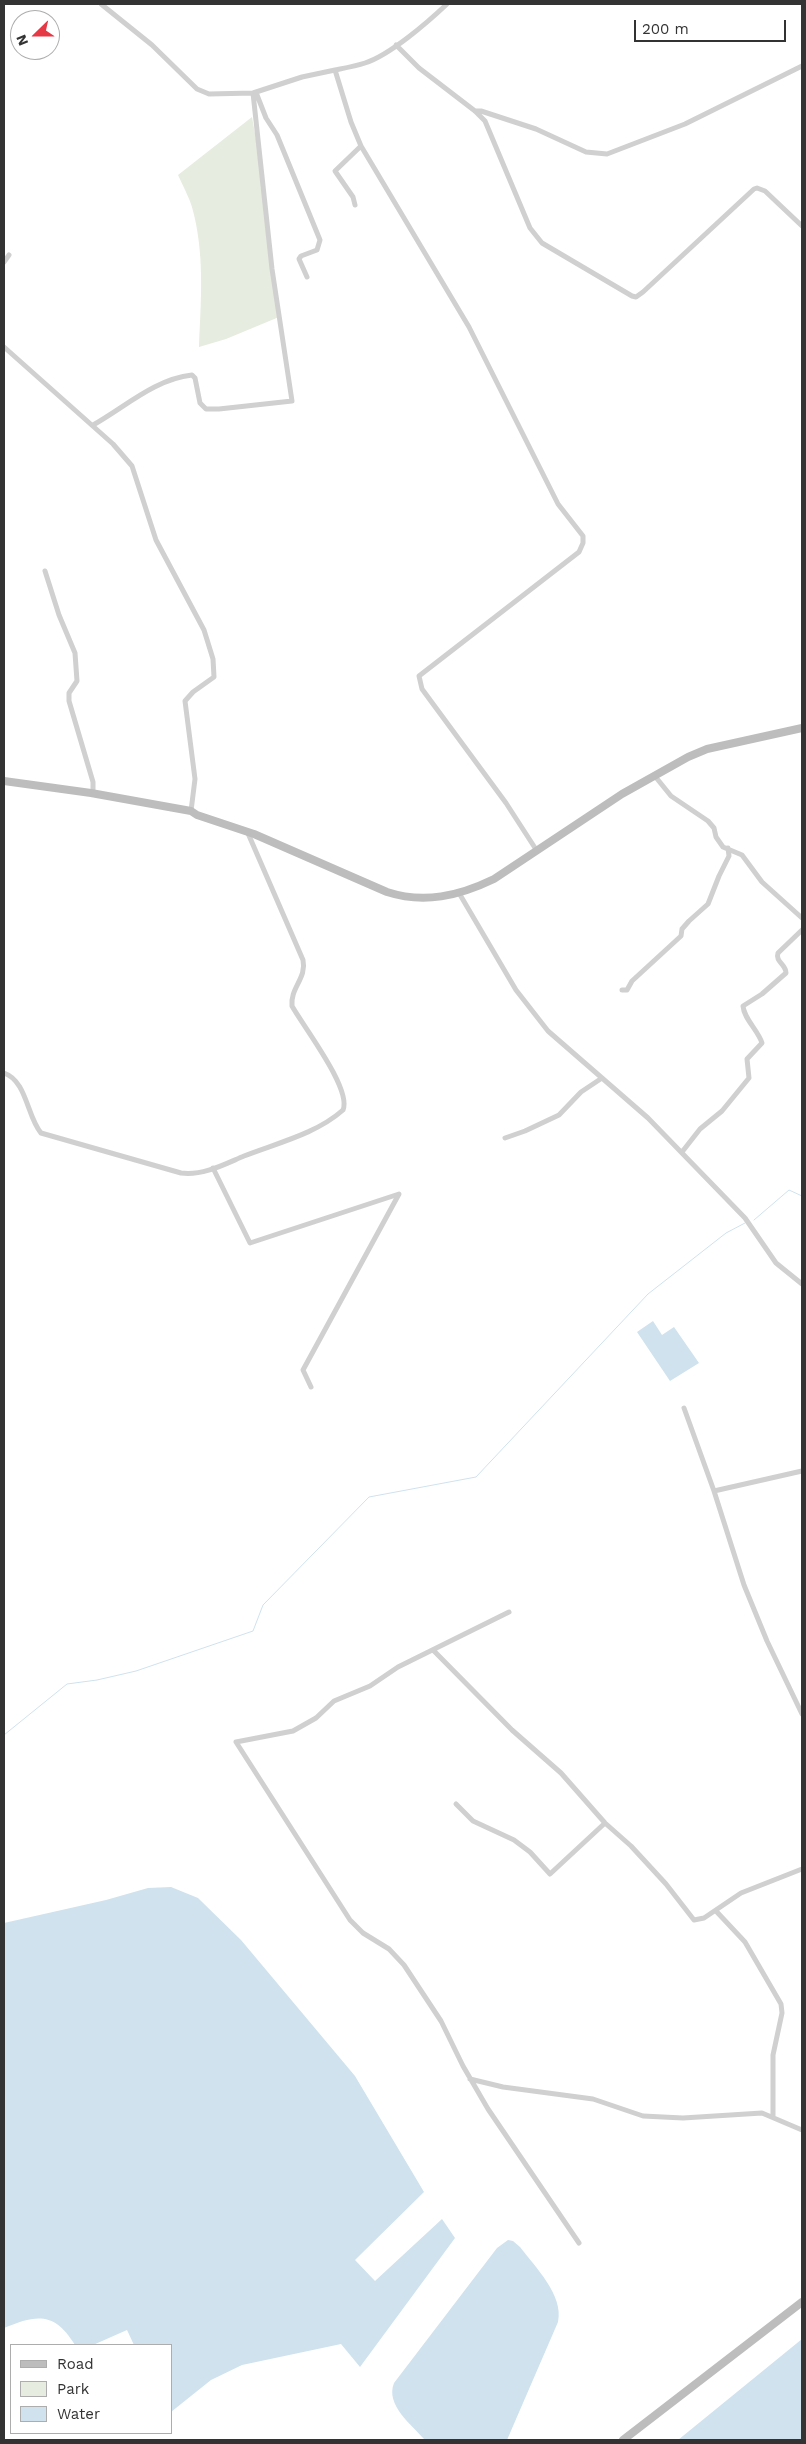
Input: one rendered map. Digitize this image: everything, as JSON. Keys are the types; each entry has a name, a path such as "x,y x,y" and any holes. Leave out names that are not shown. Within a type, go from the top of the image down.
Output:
{"street":[{"path":"101,4 152,45 202,92 218,95 253,93 302,77 366,63 396,46 447,4"},
{"path":"396,46 435,81 475,111 485,121 523,212 536,237 549,248 632,296 636,297 643,292 754,189 757,188 765,191 802,226"},
{"path":"475,111 481,111 536,129 586,152 607,154 684,124 760,89 802,66"},
{"path":"335,70 351,122 361,146 470,327 558,504 583,536 583,544 579,552 419,676 422,689 506,804 537,851"},
{"path":"253,93 257,95 266,118 277,135 320,240 317,250 301,256 299,259 307,277"},
{"path":"93,425 159,385 174,378 192,375 197,383 200,403 206,408 219,410 292,401 272,269 253,93"},
{"path":"355,205 353,197 335,171 361,146"},
{"path":"4,262 9,255"},
{"path":"4,347 123,453 132,466 156,540 204,630 213,659 214,677 193,692 185,701 195,779 191,811"},
{"path":"45,571 59,615 75,653 76,683 69,693 69,701 93,782 93,793"},
{"path":"4,781 93,793 191,811 197,815 246,831 367,885 408,898 436,898 459,893 494,879 654,775 688,757 707,750 802,728"},
{"path":"654,775 671,796 708,821 714,828 716,837 723,847 742,855 762,882 802,918"},
{"path":"4,1073 11,1076 16,1083 41,1133 181,1173 196,1173 213,1168 296,1137 338,1114 345,1106 329,1066 292,1006 291,998 294,989 304,971 303,960 288,932 246,831"},
{"path":"622,990 627,990 632,981 681,936 682,929 708,904 719,876 730,856 728,848"},
{"path":"459,893 516,990 548,1031 648,1118 745,1218 776,1263 802,1284"},
{"path":"682,1152 700,1129 722,1111 750,1078 748,1059 762,1043 759,1034 743,1011 743,1006 762,994 786,973 785,967 778,960 778,953 802,930"},
{"path":"505,1138 526,1131 559,1115 581,1092 602,1078"},
{"path":"213,1168 250,1243 399,1194 303,1370 311,1387"},
{"path":"684,1408 714,1491 744,1586 771,1650 802,1714"},
{"path":"714,1491 802,1471"},
{"path":"509,1612 434,1651 398,1667 370,1686 334,1701 316,1718 293,1731 236,1742 350,1920 364,1933 390,1949 404,1965 441,2021 470,2079 495,2119 579,2243"},
{"path":"434,1651 512,1730 561,1773 605,1823 650,1865 691,1918 699,1921 741,1893 802,1869"},
{"path":"456,1804 473,1821 514,1840 530,1852 550,1874 605,1823"},
{"path":"716,1910 744,1942 781,2004 782,2013 773,2056 774,2117"},
{"path":"470,2079 503,2086 593,2099 643,2116 683,2118 756,2113 774,2117 802,2130"},
{"path":"623,2440 802,2302"}],"green space":[{"path":"252,117 262,173 279,317 226,339 199,347 201,277 199,242 192,207 178,175"}],"water":[{"path":"653,1321 662,1335 674,1327 699,1363 670,1381 637,1332"},
{"path":"171,1887 198,1898 241,1940 355,2076 424,2192 355,2260 375,2281 442,2219 455,2238 360,2367 341,2344 242,2365 211,2380 172,2411 172,2344 134,2344 127,2330 95,2344 74,2344 60,2326 44,2319 26,2320 4,2328 4,1923 106,1900 148,1888"},
{"path":"508,2240 513,2241 520,2247 547,2282 557,2302 558,2322 507,2440 425,2440 396,2407 392,2391 394,2383 497,2248"},
{"path":"802,2339 802,2440 678,2440"}],"waterway":[{"path":"754,1220 789,1190 802,1196"},
{"path":"4,1735 67,1684 97,1680 136,1671 253,1631 263,1605 369,1497 476,1477 648,1294 726,1233 745,1223"}]}
